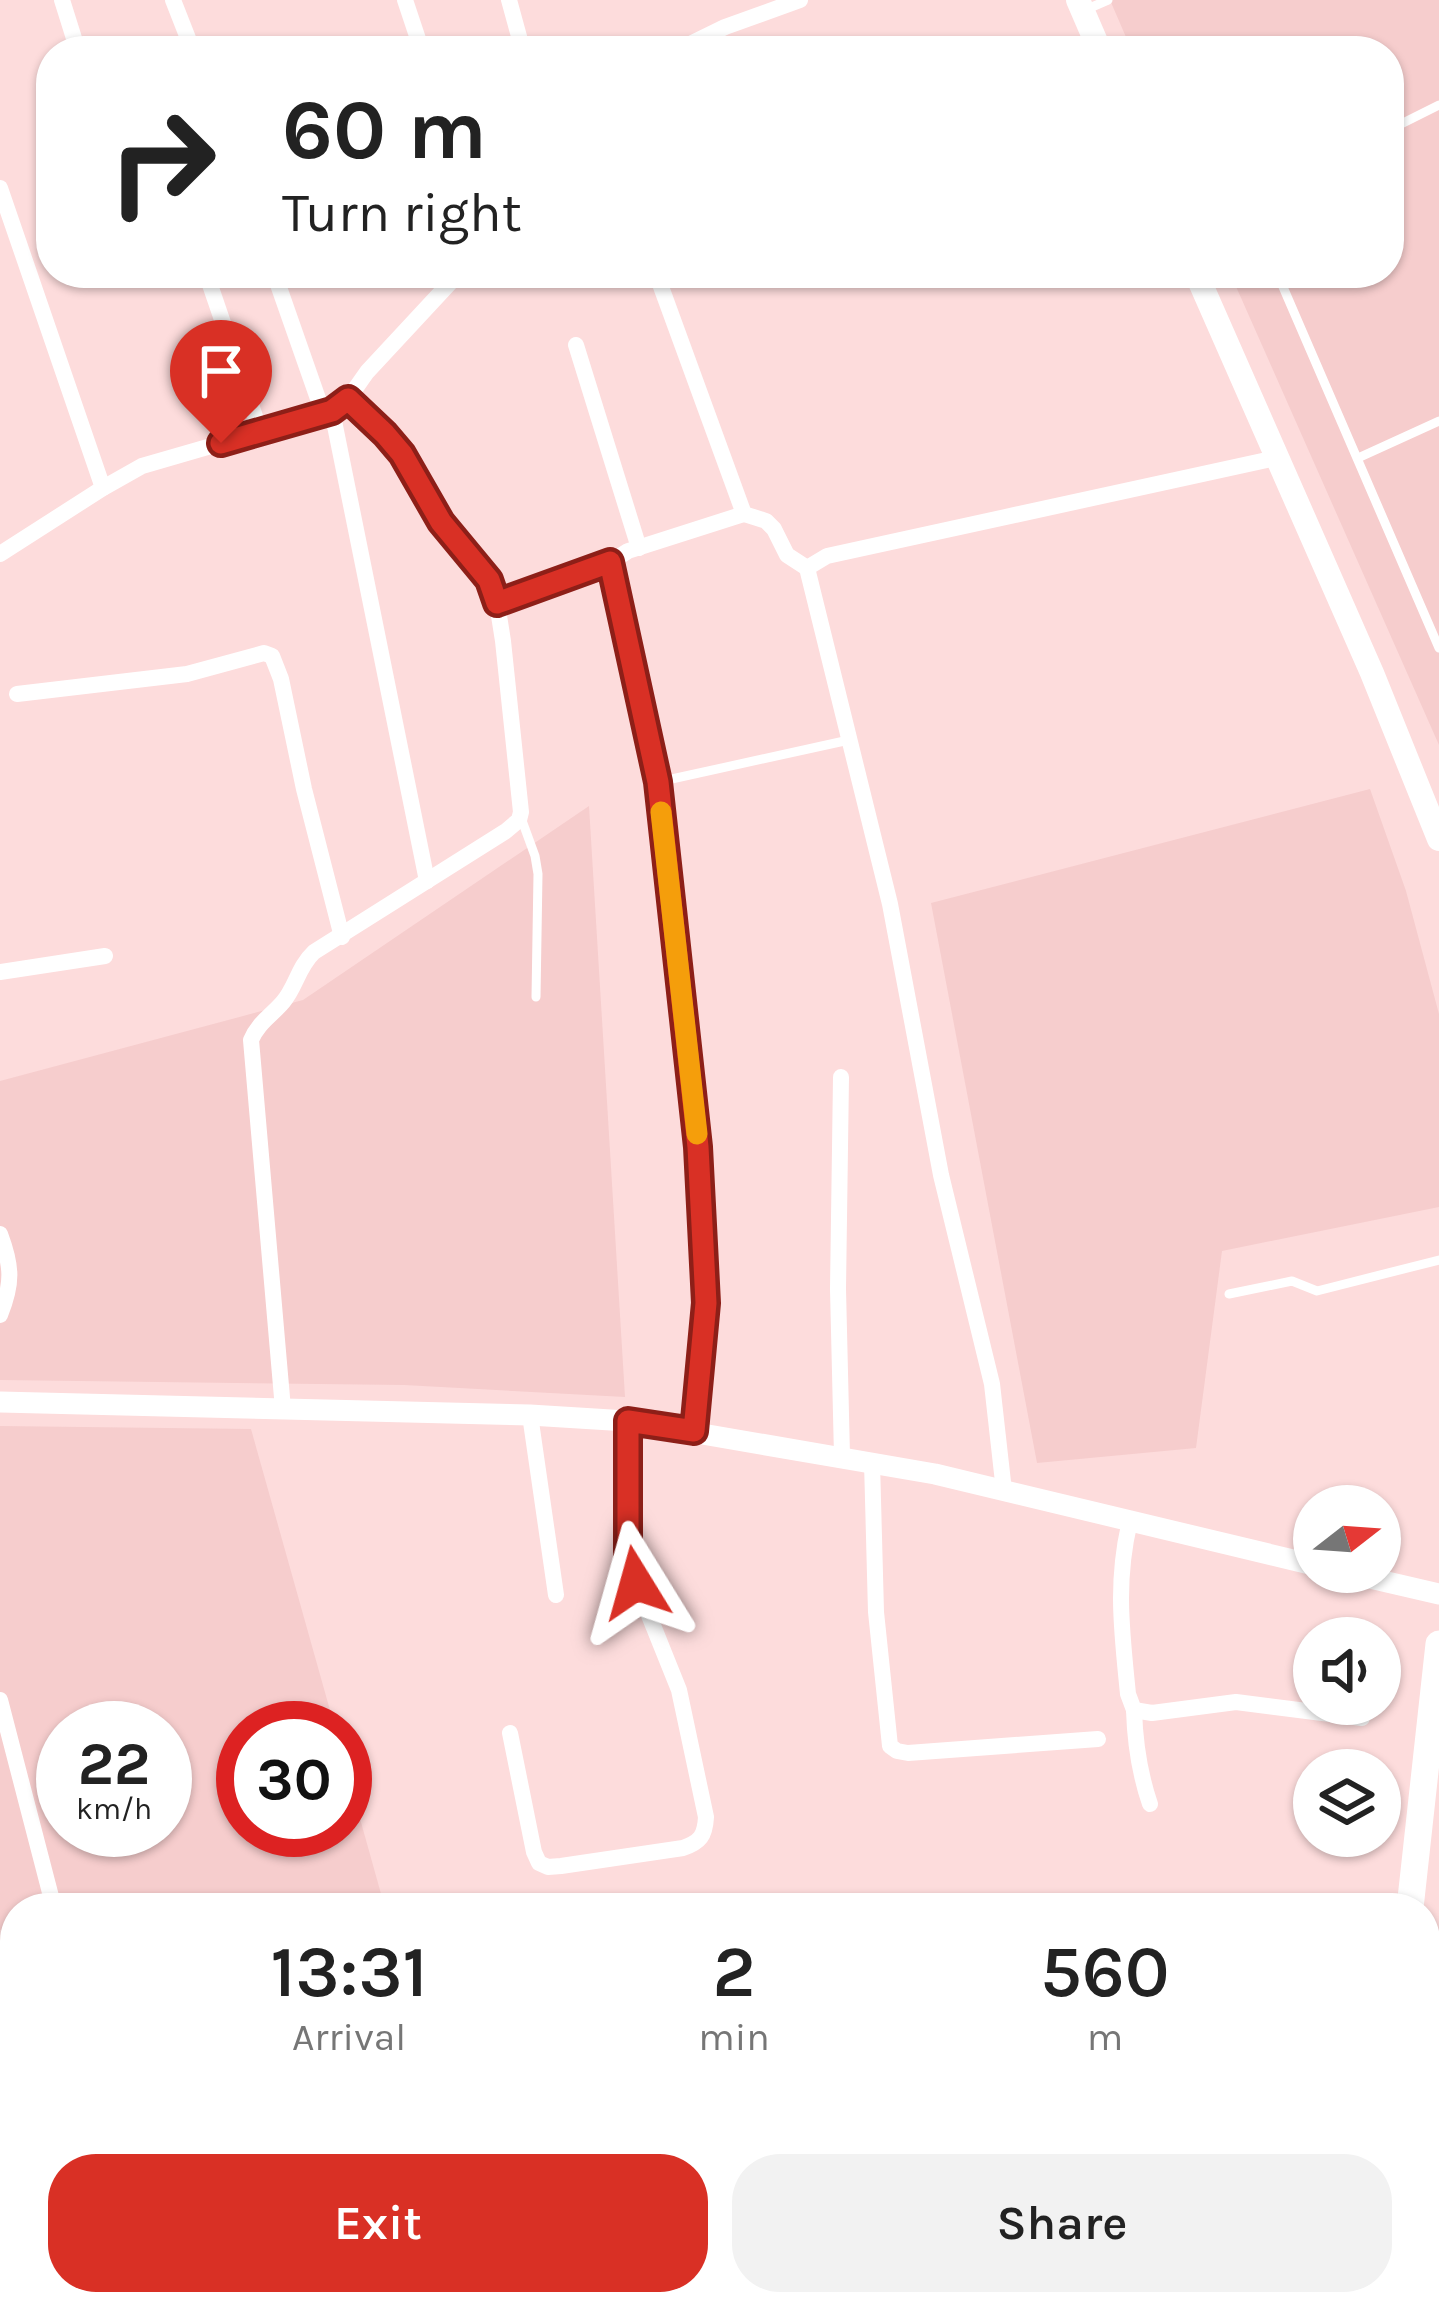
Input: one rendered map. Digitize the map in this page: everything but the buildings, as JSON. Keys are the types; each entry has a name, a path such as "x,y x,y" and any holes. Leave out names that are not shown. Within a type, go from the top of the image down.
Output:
{"main road":[{"path":"1080,6 1093,36"},
{"path":"1202,288 1372,673 1439,838"},
{"path":"1412,1893 1439,1644"}],"street":[{"path":"62,0 73,36"},
{"path":"172,0 187,36"},
{"path":"405,0 417,36"},
{"path":"509,0 519,36"},
{"path":"707,36 800,0"},
{"path":"0,188 103,488"},
{"path":"211,288 260,431"},
{"path":"280,288 328,412 427,881"},
{"path":"0,554 142,466 328,412 348,399 446,288"},
{"path":"661,288 744,514"},
{"path":"576,345 640,548"},
{"path":"283,1409 251,1040 257,1026 287,998 314,952 506,831 520,815 521,803 497,603 489,580 441,522 402,454 348,399"},
{"path":"807,568 826,556 1276,458"},
{"path":"497,603 744,514 766,520 787,555 807,568 890,904 941,1175 992,1384 1004,1491"},
{"path":"610,562 658,782 698,1147 706,1303 694,1431"},
{"path":"17,694 187,674 264,653 272,656 342,937"},
{"path":"0,972 105,956"},
{"path":"841,1077 842,1456"},
{"path":"0,1234 10,1281 0,1316"},
{"path":"0,1402 628,1421 872,1462 1293,1560"},
{"path":"530,1415 556,1595"},
{"path":"510,1732 539,1863 561,1866 683,1848 698,1842 705,1832 706,1817 679,1690 628,1554 628,1421"},
{"path":"872,1462 876,1612 890,1745 908,1753 1098,1739"},
{"path":"1130,1521 1119,1594 1136,1752 1150,1804"},
{"path":"1401,1585 1439,1594"},
{"path":"0,1700 50,1893"},
{"path":"1134,1710 1152,1713 1220,1702 1293,1709"}],"lane":[{"path":"1080,6 1108,0"},
{"path":"1404,122 1439,105"},
{"path":"1284,288 1439,647"},
{"path":"1358,458 1439,421"},
{"path":"658,782 849,740"},
{"path":"520,815 538,874 536,997"},
{"path":"1229,1294 1292,1281 1317,1291 1439,1260"}],"shaded area":[{"path":"1110,0 1439,0 1439,745 1237,288 1404,288 1404,36 1126,36"},
{"path":"1370,789 1406,891 1439,1014 1439,1207 1222,1251 1196,1448 1037,1463 931,903"},
{"path":"589,806 625,1397 404,1385 0,1380 0,1081 303,1000"},
{"path":"0,1426 251,1429 327,1701 216,1701 216,1857 371,1857 381,1893 0,1893"}],"slow traffic":[{"path":"661,812 697,1134"}],"route":[{"path":"221,443 332,411 348,399 402,454 441,522 489,580 497,603 610,562 658,782 698,1147 706,1303 694,1431 628,1421 628,1554 636,1583"}]}
